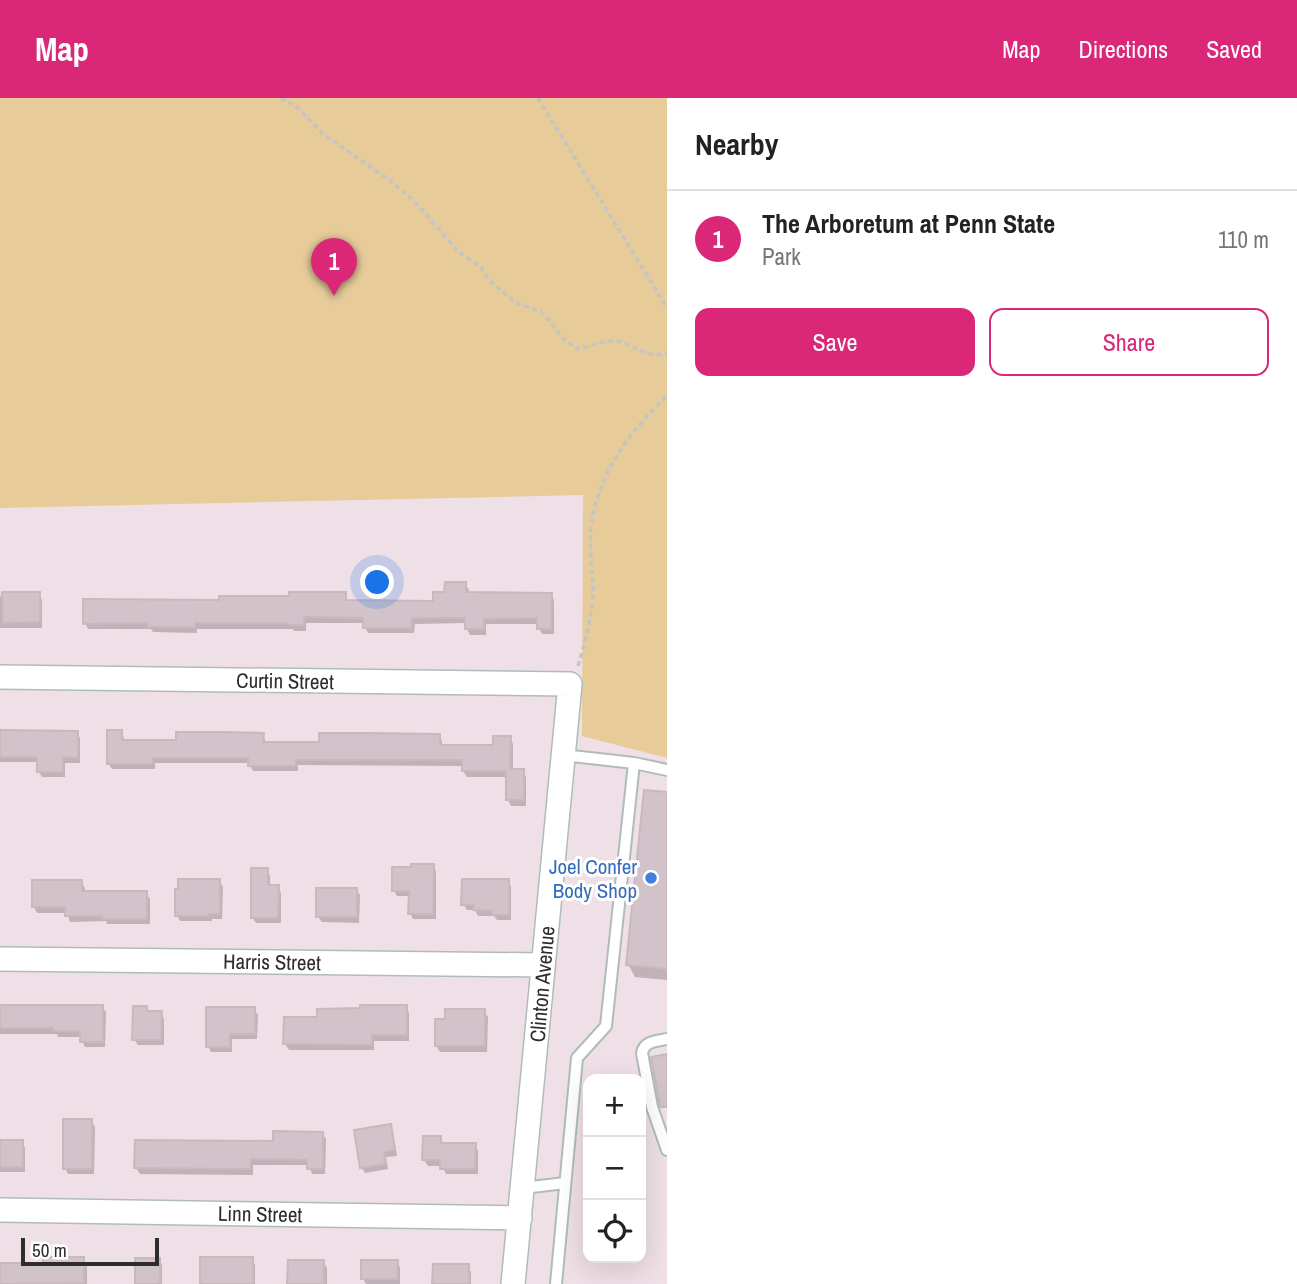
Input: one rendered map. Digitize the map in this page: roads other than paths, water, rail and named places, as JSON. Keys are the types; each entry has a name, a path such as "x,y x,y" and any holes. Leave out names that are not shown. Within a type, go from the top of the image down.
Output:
{"street":[{"name":"Curtin Street","path":"0,677 570,684"},
{"name":"Clinton Avenue","path":"513,1284 570,684"},
{"name":"Harris Street","path":"0,958 543,965"},
{"name":"Linn Street","path":"0,1210 520,1218"}],"lane":[{"path":"562,755 634,763 667,770"},
{"path":"556,1284 577,1058 606,1026 634,763"},
{"path":"667,1039 647,1044 642,1053 652,1107 667,1150"},
{"path":"523,1188 565,1183"}],"place":[{"name":"The Arboretum at Penn State","path":"334,296"},
{"name":"Joel Confer Body Shop","path":"651,878"}]}
